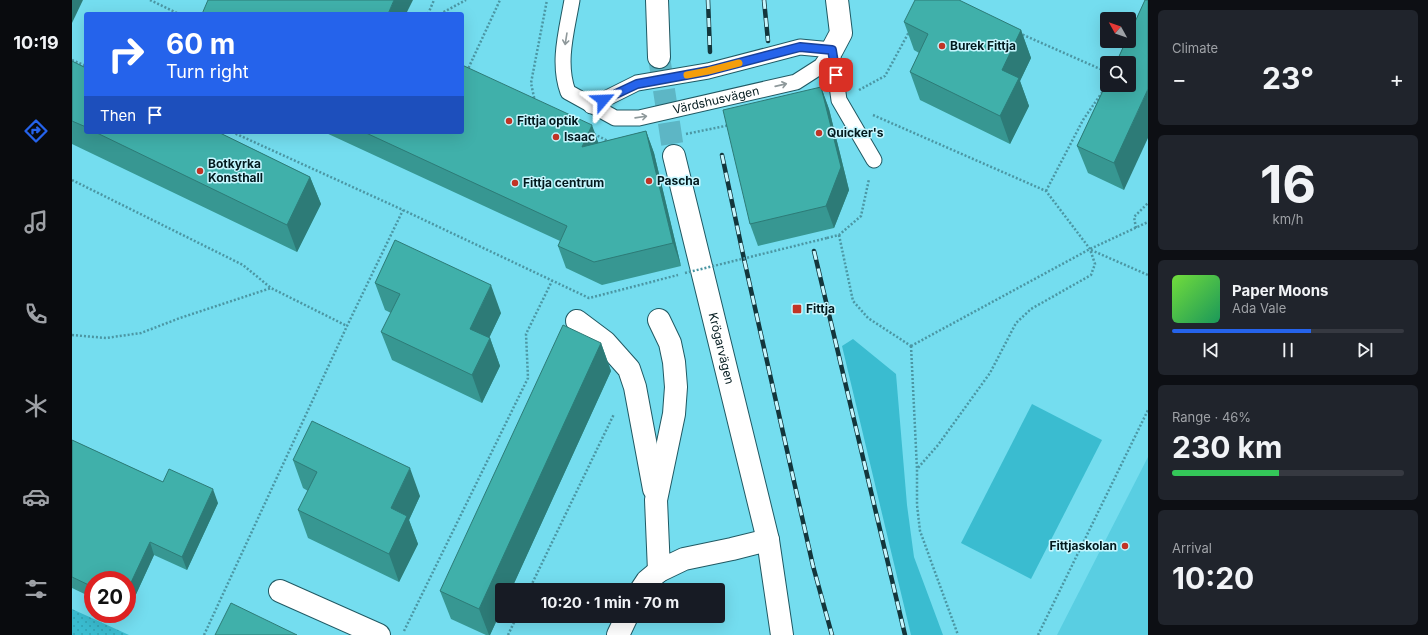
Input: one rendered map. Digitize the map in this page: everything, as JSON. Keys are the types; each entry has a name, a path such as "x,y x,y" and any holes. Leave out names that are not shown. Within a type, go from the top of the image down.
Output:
{"street":[{"path":"658,0 659,57"},
{"name":"Värdshusvägen","path":"832,50 840,33 837,0"},
{"name":"Krögarvägen","path":"674,156 768,540 782,635"},
{"path":"656,500 674,414 676,388 674,362 670,343 659,320"},
{"path":"577,321 605,342 629,369 635,387 656,500 659,571"},
{"path":"646,583 659,571 684,559 768,540"},
{"path":"280,590 379,635"},
{"path":"618,635 624,623"}],"lane":[{"name":"Värdshusvägen","path":"572,0 562,61 564,81 568,92 615,118 639,118 796,82 821,66 832,50"},
{"path":"591,106 637,84 708,71 800,47 832,50 840,100 874,160"}],"path":[{"path":"150,0 175,12"},
{"path":"429,12 434,0"},
{"path":"444,12 466,0"},
{"path":"464,67 468,69 500,0"},
{"path":"536,106 531,83 547,0"},
{"path":"840,100 885,76 911,28"},
{"path":"1013,30 1100,69"},
{"path":"72,60 84,65"},
{"path":"1046,191 1083,120 1103,92"},
{"path":"840,100 1046,191 1090,249 1096,264 1091,275 1031,309 1016,323 990,373 938,445 917,469"},
{"path":"236,134 590,298 839,235 861,216 874,160"},
{"path":"72,180 243,265 271,288 347,326"},
{"path":"1136,228 1134,217 1148,203"},
{"path":"204,635 347,326 403,210"},
{"path":"911,346 1090,249 1148,222"},
{"path":"839,235 853,301 868,318 911,346"},
{"path":"1090,249 1148,275"},
{"path":"402,635 528,378 526,334 552,281"},
{"path":"72,335 106,338 141,333 180,318 271,288"},
{"path":"911,346 917,469 917,506 920,531 958,635"},
{"path":"1038,635 1148,410"},
{"path":"532,583 615,413"},
{"path":"508,635 514,623"}],"shaded area":[{"path":"853,339 896,374 907,505 914,557 943,635 911,635 842,346"},
{"path":"1032,404 1102,440 1031,579 961,543"},
{"name":"Fittjaskolan","path":"1148,457 1148,635 1057,635"},
{"path":"72,609 84,614 84,623 103,623 129,635 72,635"}],"building":[{"path":"208,0 394,0 389,12 203,12"},
{"path":"915,0 959,0 1021,30 1002,70 1019,78 1000,116 910,72 928,34 904,22"},
{"path":"1145,0 1148,0 1148,89 1114,163 1077,146 1102,92 1136,92 1136,56 1119,56 1123,48 1136,48 1136,20"},
{"path":"72,61 84,67 84,126 72,121"},
{"name":"Fittja centrum","path":"464,66 592,125 582,147 646,131 673,243 594,262 558,246 567,226 368,134 464,134"},
{"path":"821,87 841,167 826,206 750,224 723,110"},
{"path":"99,134 222,134 310,177 287,225"},
{"path":"395,240 491,285 470,329 490,338 472,375 381,332 400,294 375,283"},
{"path":"563,325 601,343 479,609 440,591"},
{"path":"312,421 410,468 391,508 407,516 389,554 298,510 317,472 293,460"},
{"path":"72,440 163,482 169,469 213,489 182,557 150,542 136,572 84,571 84,583 72,577"},
{"path":"231,603 297,635 215,635"}],"tunnel":[{"path":"659,57 674,156"}],"railway":[{"path":"708,0 710,52"},
{"path":"764,0 768,41"},
{"path":"722,155 813,566 832,635"},
{"path":"814,251 905,635"}],"slow traffic":[{"path":"687,75 739,63"}],"place":[{"name":"Burek Fittja","path":"942,46"},
{"name":"Fittja optik","path":"509,121"},
{"name":"Quicker's","path":"819,133"},
{"name":"Isaac","path":"556,137"},
{"name":"Botkyrka Konsthall","path":"200,171"},
{"name":"Pascha","path":"649,181"},
{"name":"Fittja centrum","path":"515,183"},
{"name":"Fittja","path":"797,309"},
{"name":"Fittjaskolan","path":"1125,546"}],"route":[{"path":"603,100 637,84 708,71 800,47 832,50 836,75"}]}
